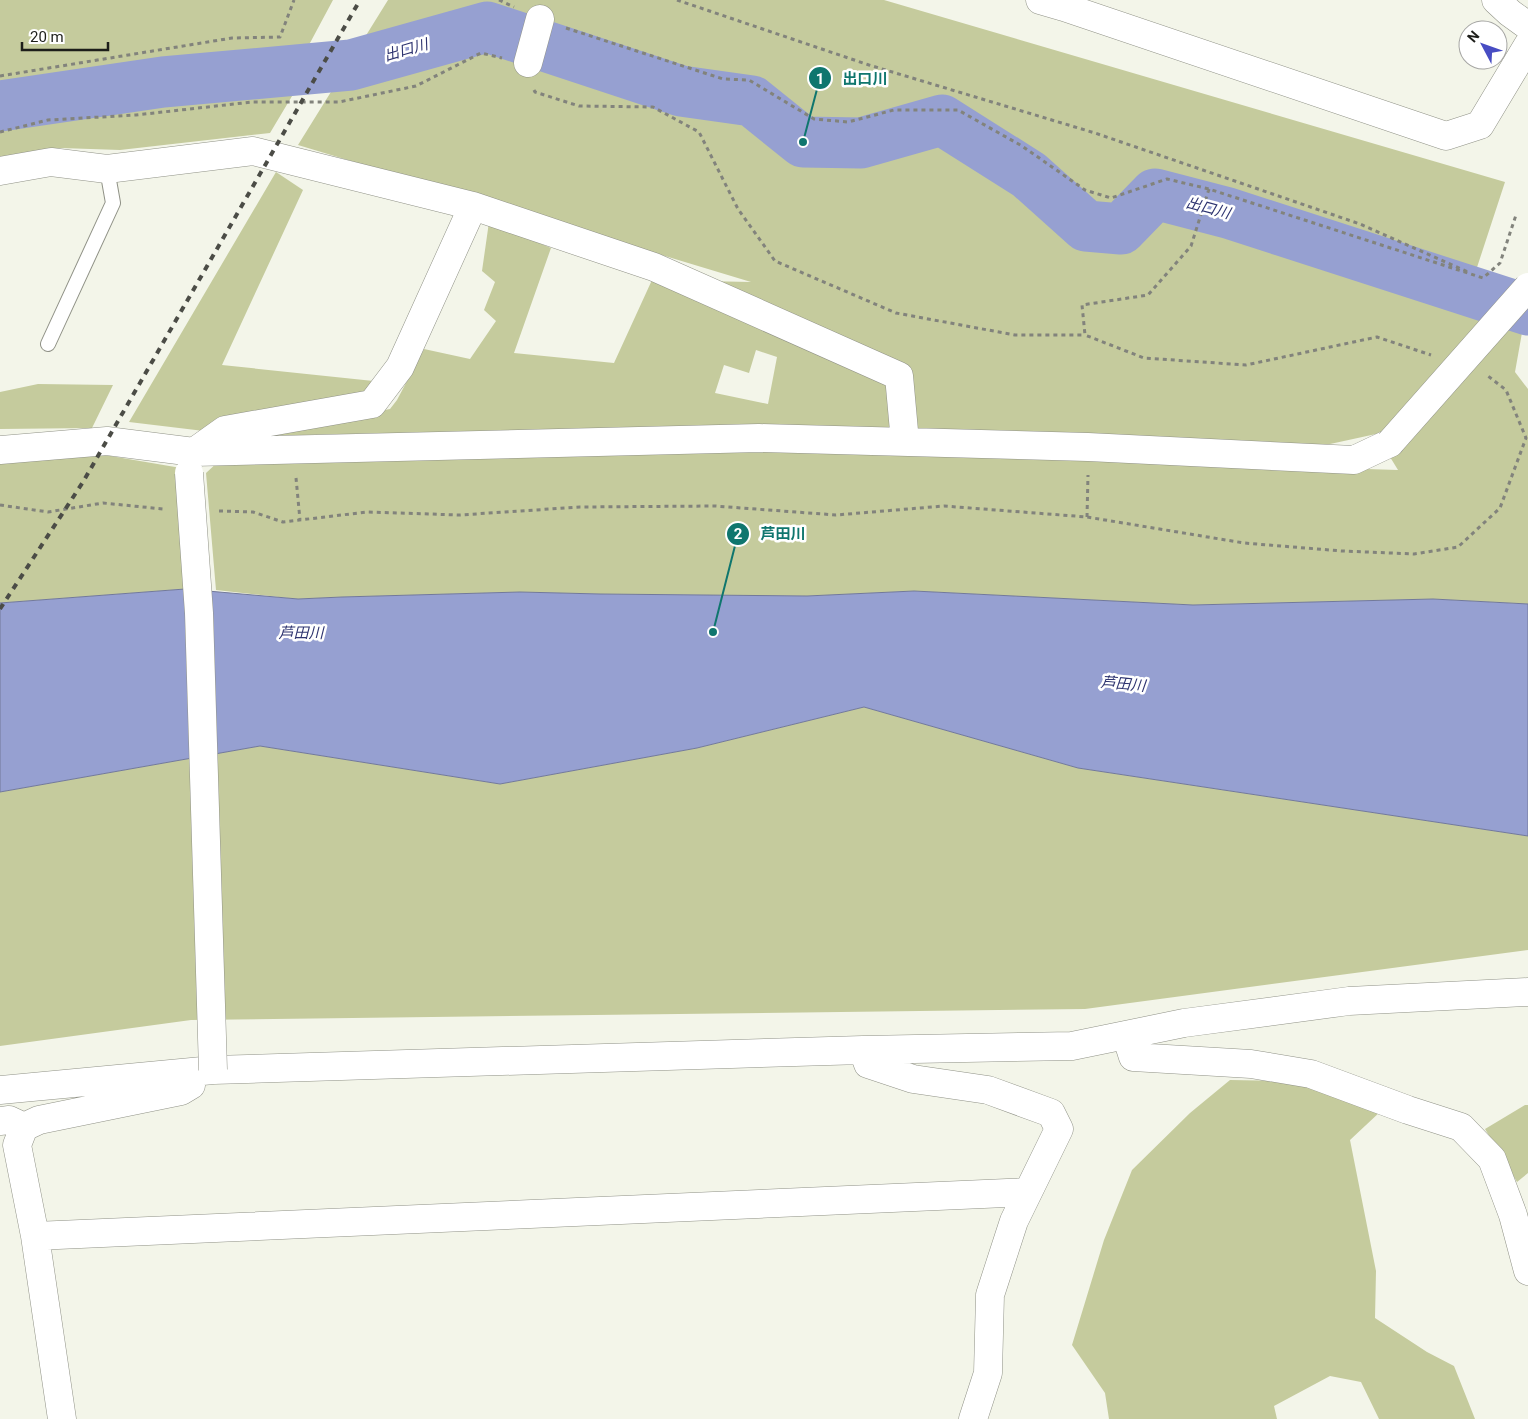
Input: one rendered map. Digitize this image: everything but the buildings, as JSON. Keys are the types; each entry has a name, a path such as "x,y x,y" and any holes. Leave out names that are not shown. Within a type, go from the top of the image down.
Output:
{"street":[{"path":"1496,0 1528,26"},
{"path":"1056,2 1446,136 1480,125 1528,45"},
{"path":"528,64 540,20"},
{"path":"0,171 51,162 107,169 253,151 473,206 654,267 899,376 905,442"},
{"path":"213,1070 199,613 192,463 224,430 372,404 400,367 473,206"},
{"path":"0,450 107,441 192,463 294,450 759,438 1088,446 1354,460 1390,443 1528,287"},
{"path":"62,1419 35,1236 12,1124 39,1120 178,1083 213,1070 862,1050 1072,1046 1184,1023 1348,1001 1528,992"},
{"path":"1126,1035 1133,1057 1251,1064 1312,1074 1408,1110 1461,1127 1492,1159 1513,1215 1528,1270"},
{"path":"862,1050 868,1064 913,1079 988,1090 1051,1113 1059,1129 1014,1221 990,1295 988,1373 973,1419"},
{"path":"0,1090 178,1083"},
{"path":"35,1236 1028,1192"}],"lane":[{"path":"48,344 113,203 107,169"}],"path":[{"path":"0,76 232,38 280,37 294,0"},
{"path":"499,0 540,20 723,79 749,80 814,119 848,122 894,110 958,110 1022,146 1085,190 1111,198 1167,179 1209,189 1483,278"},
{"path":"677,0 869,65 1095,133 1360,224 1483,278"},
{"path":"0,132 48,120 136,115 252,102 339,102 416,86 481,53 528,64 535,92 579,106 653,108 699,132 738,209 775,261 896,313 1015,335 1085,334"},
{"path":"1191,246 1209,189"},
{"path":"1483,278 1500,263 1516,215"},
{"path":"1087,517 1088,446"},
{"path":"294,450 300,520"}],"green space":[{"path":"0,0 333,0 303,56 175,68 0,90"},
{"path":"388,0 884,0 1505,182 1463,310 1523,327 1515,372 1528,389 1528,604 1433,599 1193,605 914,591 807,596 520,592 297,599 216,590 206,473 219,461 681,448 1398,470 1376,434 1298,451 1014,431 787,425 251,436 390,409 397,400 424,349 470,359 496,321 484,310 495,282 482,271 489,222 551,248 514,353 614,363 652,280 751,282 298,145","holes":["756,350 777,357 768,404 715,393 724,365 749,373"]},
{"path":"301,81 270,133 120,150 61,148 0,163 0,118"},
{"path":"276,172 303,190 222,365 383,382 362,397 204,431 129,422"},
{"path":"38,384 113,385 92,428 0,429 0,392"},
{"path":"87,452 181,468 185,589 0,603 0,459"},
{"path":"864,707 1078,768 1528,836 1528,950 1085,1009 191,1020 0,1046 0,792 260,746 500,784 697,748"},
{"path":"1230,1080 1291,1081 1381,1111 1350,1140 1376,1271 1375,1318 1427,1352 1454,1366 1475,1419 1379,1419 1361,1382 1330,1376 1274,1406 1277,1419 1109,1419 1105,1393 1072,1345 1104,1240 1132,1170 1190,1113"},
{"path":"1528,1105 1528,1173 1517,1182 1485,1129"}],"water":[{"path":"185,589 298,599 520,592 807,596 914,591 1193,605 1433,599 1528,604 1528,836 1078,768 864,707 697,748 500,784 260,746 0,792 0,603"}],"waterway":[{"name":"出口川","path":"0,106 163,82 351,65 487,27 681,91 752,101 803,142 861,143 942,120 1029,175 1086,226 1121,229 1155,194 1228,213 1528,310"}],"railway":[{"path":"0,609 83,482 360,0"}],"place":[{"name":"出口川","path":"803,142"},
{"name":"芦田川","path":"713,632"}]}
